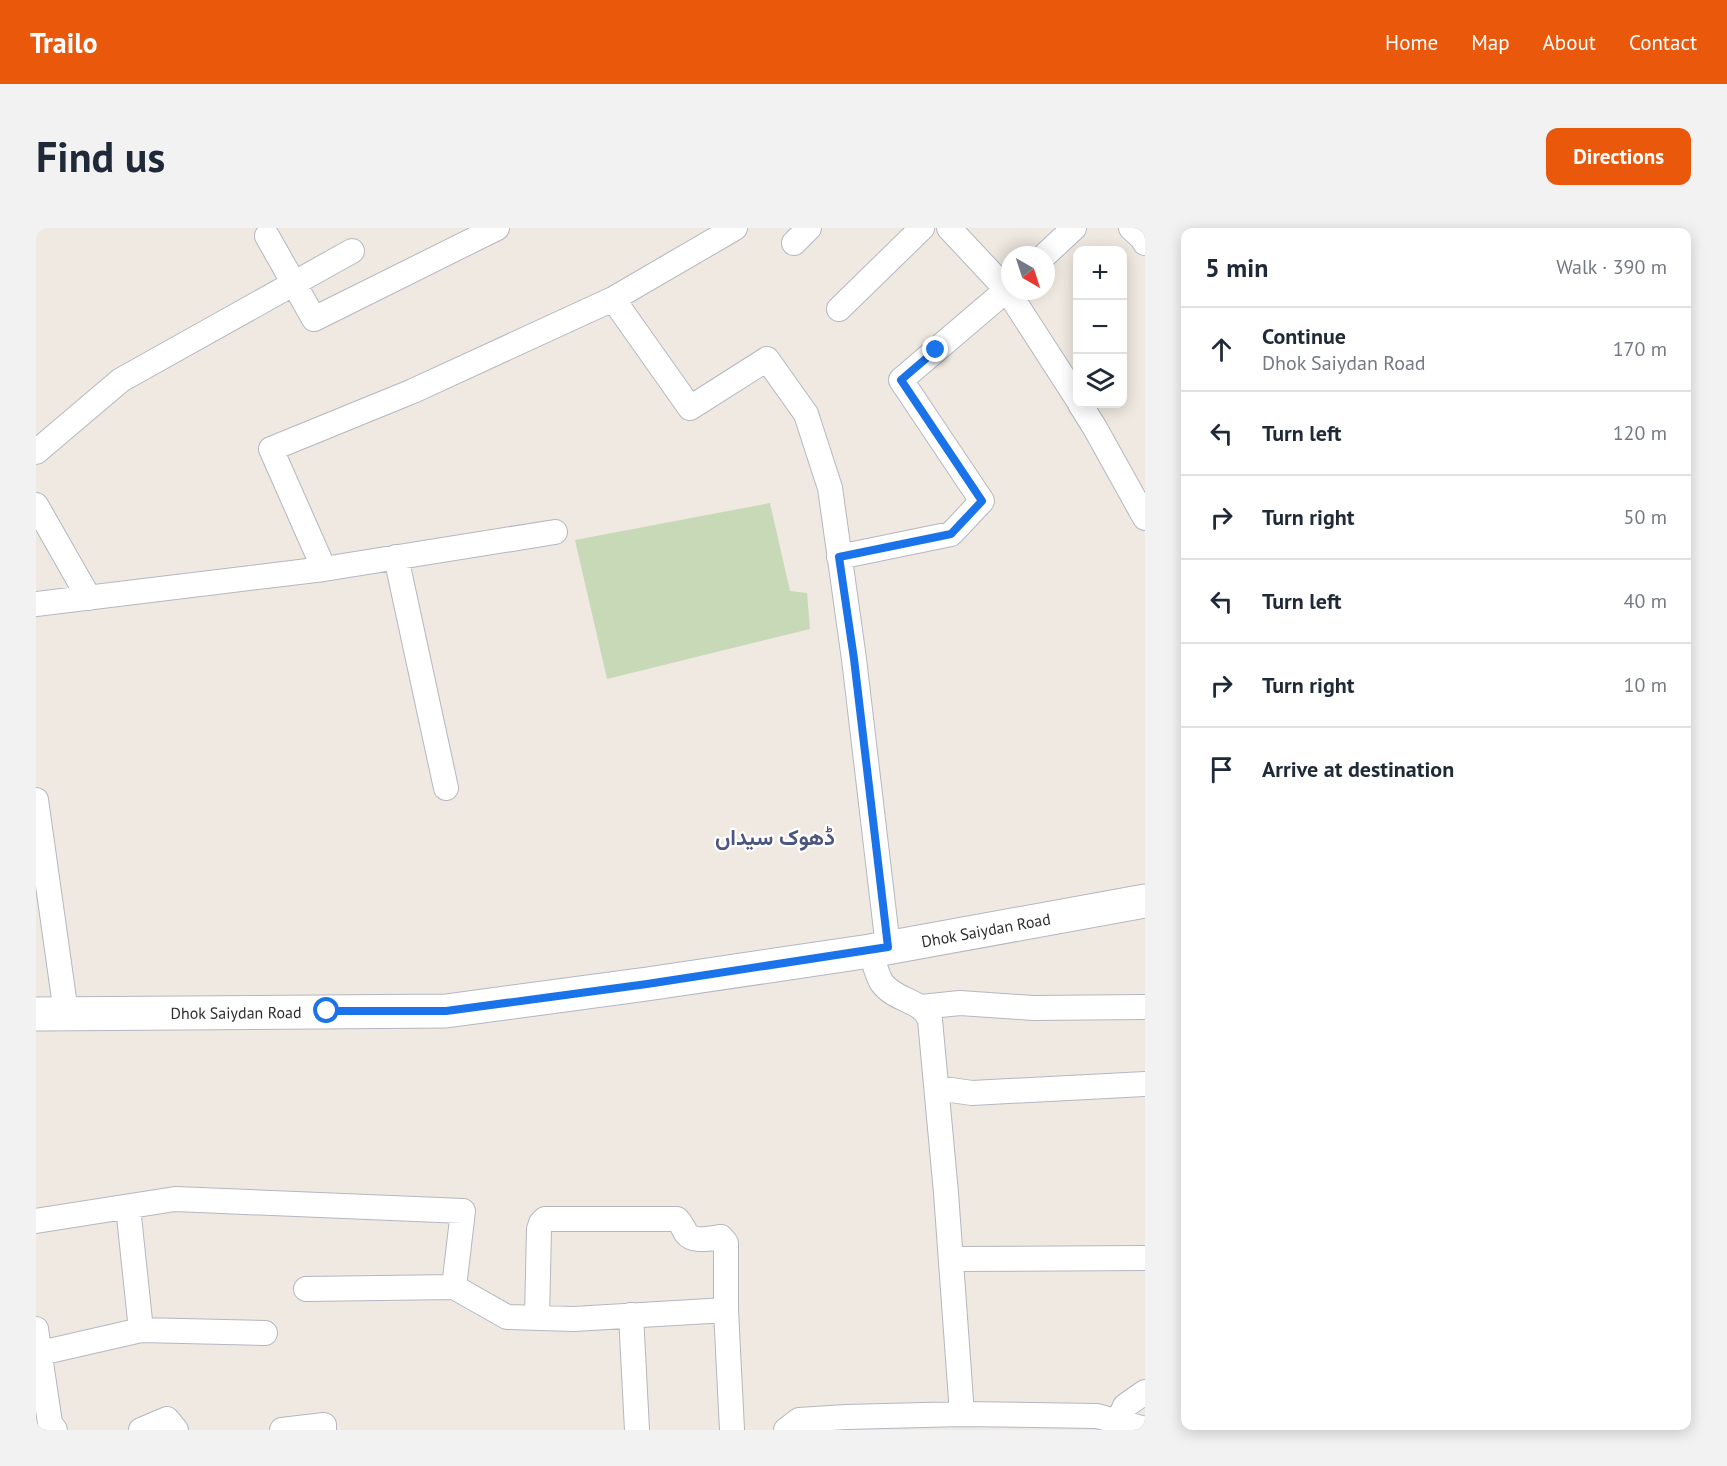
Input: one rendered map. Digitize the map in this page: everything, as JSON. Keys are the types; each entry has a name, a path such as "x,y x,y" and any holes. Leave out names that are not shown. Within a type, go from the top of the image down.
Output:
{"main road":[{"name":"Dhok Saiydan Road","path":"51,1013 446,1011 879,949 1145,901"}],"street":[{"path":"267,237 314,319 498,228"},
{"path":"324,569 271,449 413,391 613,299 735,228"},
{"path":"839,309 922,228"},
{"path":"949,228 1001,281"},
{"path":"1055,246 1074,228"},
{"path":"1131,228 1145,243"},
{"path":"36,452 121,380 352,251"},
{"path":"839,557 951,534 982,501 901,380 1001,296"},
{"path":"613,299 690,408 767,359 806,414 830,488 854,659 882,982 899,998 921,1007 927,1012 930,1020 962,1414"},
{"path":"1016,300 1073,392"},
{"path":"1083,408 1145,518"},
{"path":"36,505 89,598"},
{"path":"36,604 324,569 555,532"},
{"path":"396,557 446,788"},
{"path":"36,800 51,1013"},
{"path":"921,1007 960,1003 1033,1008 1145,1007"},
{"path":"937,1088 972,1094 1145,1084"},
{"path":"36,1221 175,1199 462,1211 454,1287"},
{"path":"128,1207 141,1330"},
{"path":"537,1318 538,1229 540,1223 545,1219 677,1220 682,1224 687,1235 695,1239 721,1237 726,1243 726,1310 732,1430"},
{"path":"951,1259 1145,1258"},
{"path":"306,1289 454,1287 507,1317 574,1319 726,1310"},
{"path":"632,1315 637,1430"},
{"path":"36,1329 50,1423 55,1430"},
{"path":"38,1354 141,1330 265,1333"},
{"path":"1118,1422 1125,1406 1145,1392"},
{"path":"786,1430 799,1420 846,1417 915,1423 962,1414 1098,1416 1145,1429"},
{"path":"141,1430 167,1419 176,1430"},
{"path":"282,1430 324,1425 324,1430"}],"green space":[{"path":"770,503 790,591 807,593 810,629 607,679 575,540"}],"district":[{"name":"ڈھوک سیداں","path":"775,837"}],"route":[{"path":"327,1011 446,1011 647,984 888,947 854,659 839,557 951,534 982,501 901,380 936,350"}]}
